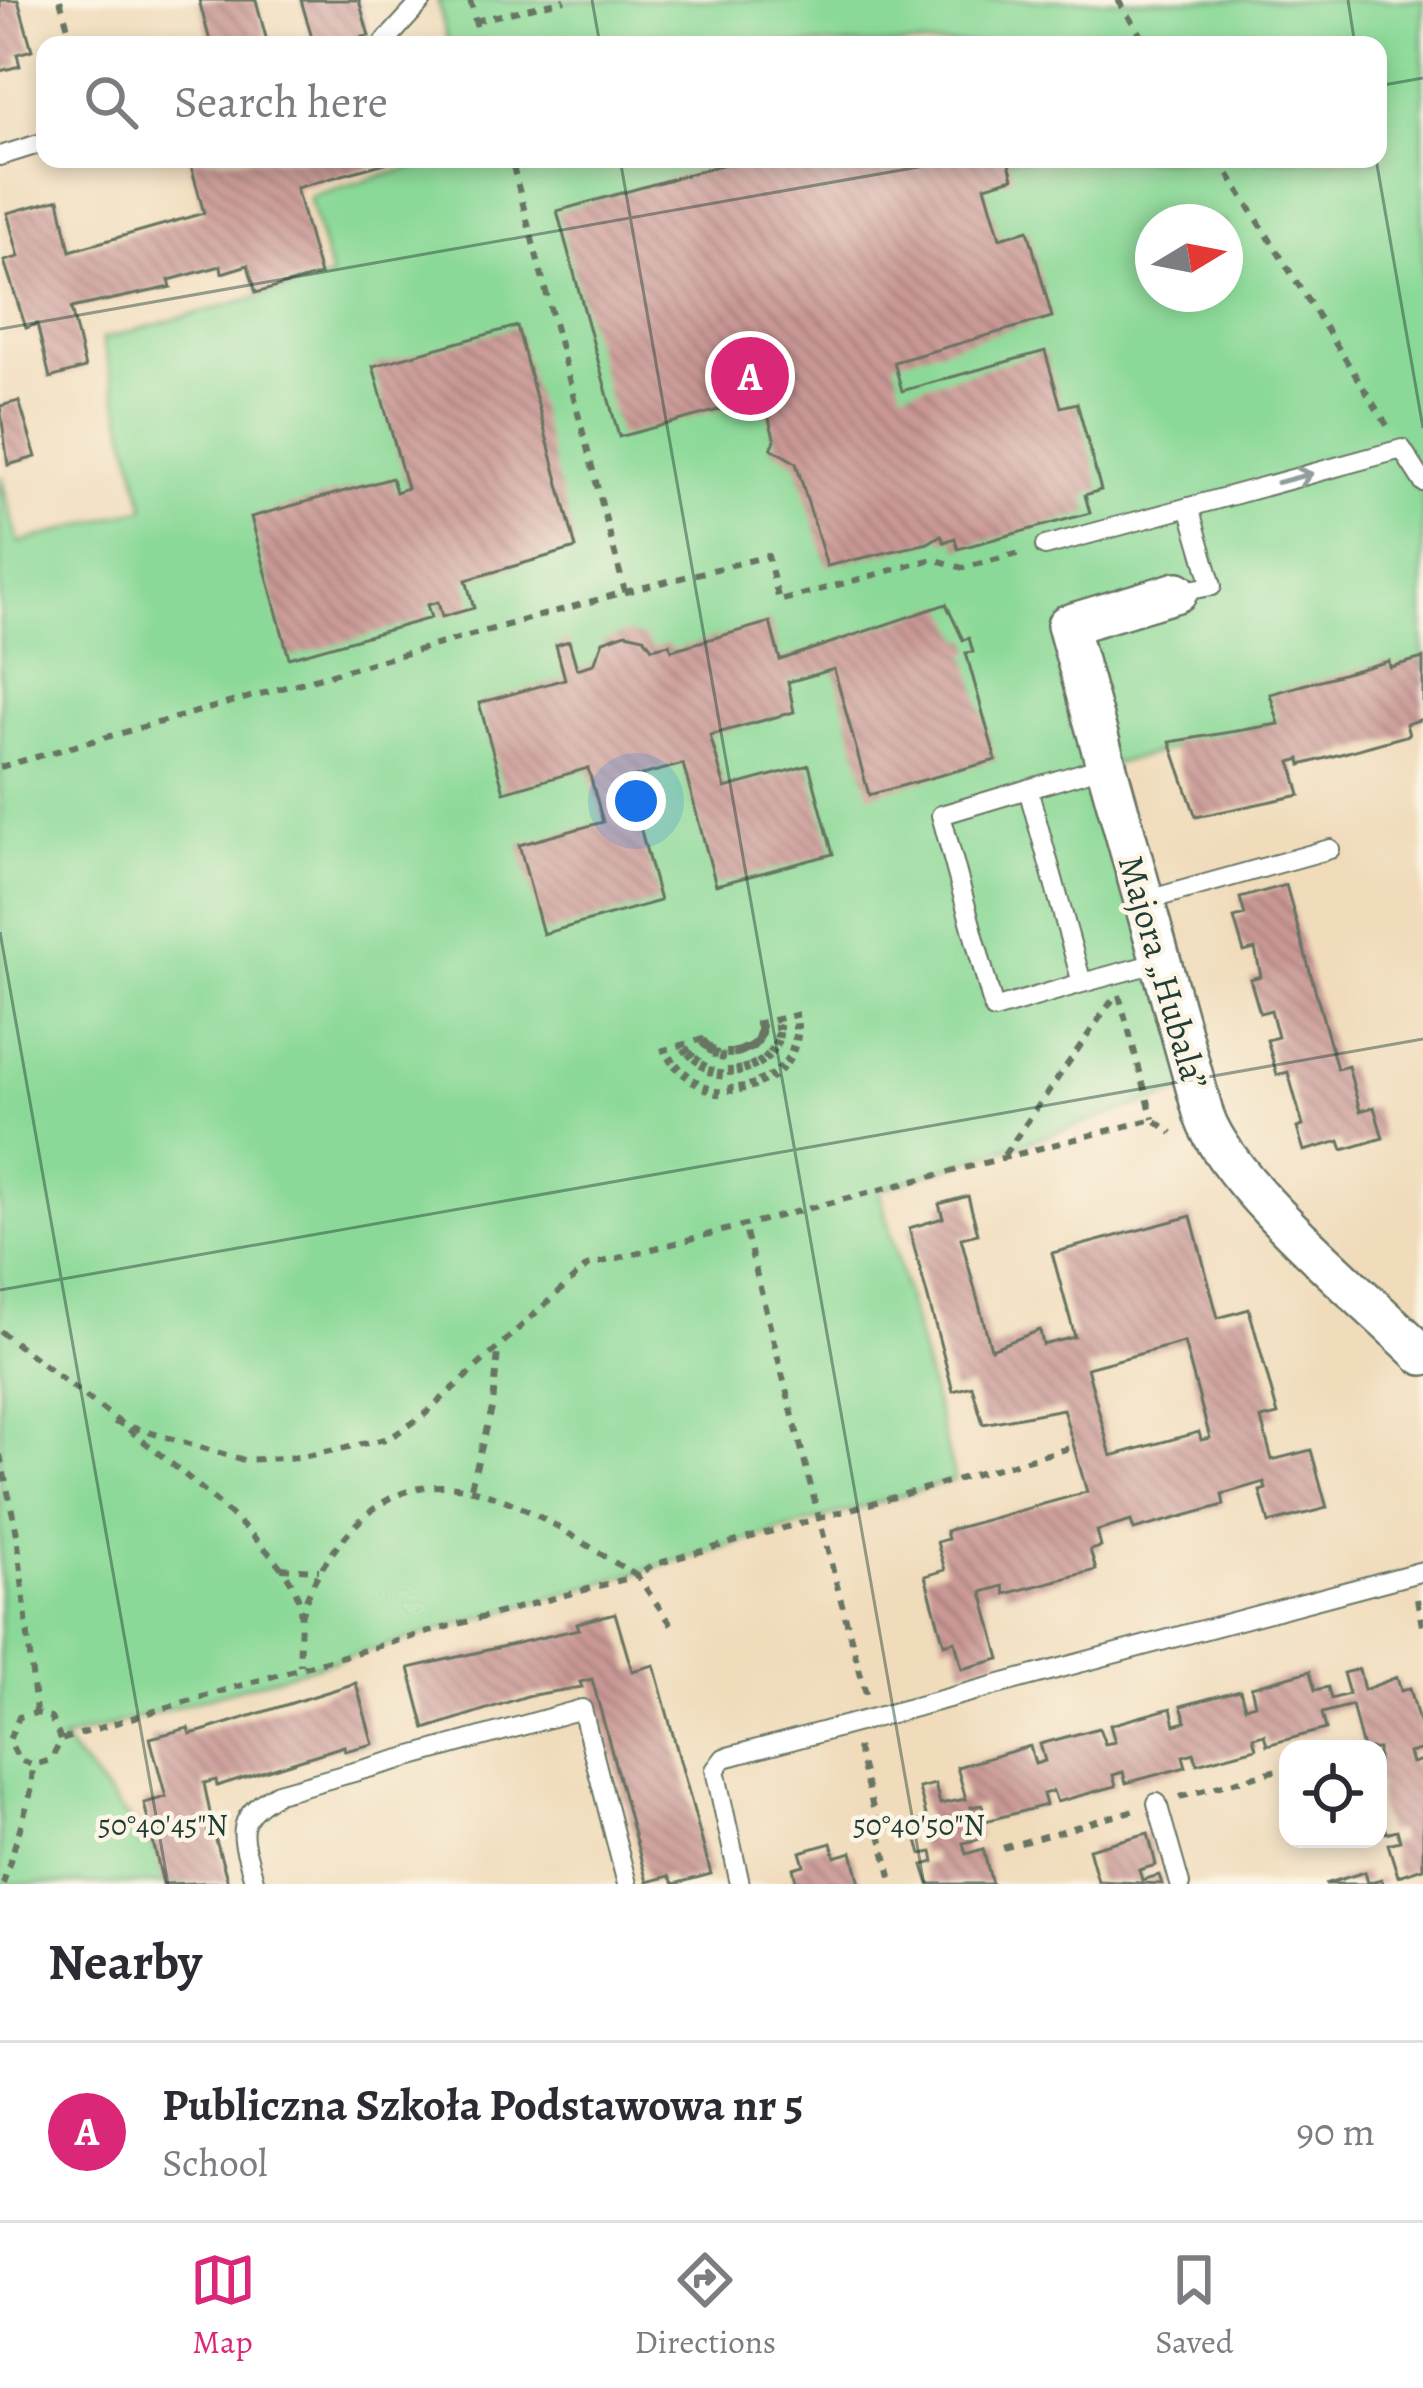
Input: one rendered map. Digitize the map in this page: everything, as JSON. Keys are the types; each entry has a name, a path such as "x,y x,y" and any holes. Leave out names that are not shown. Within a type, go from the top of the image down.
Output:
{"street":[{"name":"Majora „Hubala”","path":"1177,592 1067,625 1160,962 1218,1147 1249,1185 1423,1355"}],"lane":[{"path":"390,36 423,0"},
{"path":"0,156 36,145"},
{"path":"1045,546 1402,449 1423,482"},
{"path":"1177,592 1212,586 1189,507"},
{"path":"1106,766 941,815 994,1009 1160,962"},
{"path":"1028,789 1082,983"},
{"path":"1144,901 1330,849"},
{"path":"740,1884 715,1770 724,1758 1418,1572"},
{"path":"255,1884 240,1828 247,1815 278,1792 582,1709 627,1884"},
{"path":"1157,1803 1180,1884"}],"path":[{"path":"60,0 70,36"},
{"path":"470,0 479,36"},
{"path":"475,21 565,0"},
{"path":"1118,0 1141,36"},
{"path":"514,168 626,592"},
{"path":"1225,168 1402,449"},
{"path":"0,767 768,556 779,601 933,559 963,568 1045,546"},
{"path":"1002,1158 1118,992 1153,1119 1197,1150 1218,1147"},
{"path":"674,1070 800,1014"},
{"path":"661,1051 801,1026"},
{"path":"667,1062 733,1041 801,1038"},
{"path":"733,1041 792,1063"},
{"path":"733,1041 785,1073"},
{"path":"733,1041 775,1082"},
{"path":"693,1086 733,1041"},
{"path":"733,1041 765,1089"},
{"path":"705,1093 733,1041"},
{"path":"733,1041 755,1094"},
{"path":"733,1041 743,1096"},
{"path":"717,1097 733,1041"},
{"path":"731,1097 733,1041"},
{"path":"683,1078 733,1041 797,1050"},
{"path":"114,1422 244,1460 302,1457 390,1438 407,1429 587,1266 1153,1119"},
{"path":"744,1225 873,1720"},
{"path":"0,1331 249,1534 280,1568 299,1597 300,1666"},
{"path":"471,1487 493,1405 498,1347"},
{"path":"61,1740 51,1718 36,1713 20,1718 9,1740 19,1760 33,1765 51,1760 61,1740 300,1666 637,1576 652,1565 1073,1447"},
{"path":"0,1455 17,1534 36,1713"},
{"path":"301,1617 320,1570 380,1503 430,1486 471,1487 511,1502 637,1576 674,1628"},
{"path":"280,1568 320,1570"},
{"path":"1418,1572 1423,1630"},
{"path":"851,1726 893,1884"},
{"path":"3,1884 32,1792 33,1765"},
{"path":"1003,1848 1279,1769"}],"green space":[{"path":"438,0 1423,0 1423,683 1106,766 1196,1087 879,1190 955,1480 62,1740 183,1884 0,1884 0,475 19,543 145,508 102,339 331,277 309,196 411,168 1387,168 1387,36 446,36"}],"building":[{"path":"0,0 18,0 32,50 17,54 20,66 0,71"},
{"path":"199,0 256,0 266,36 209,36"},
{"path":"301,0 359,0 369,36 311,36"},
{"path":"192,168 367,168 296,188 320,275 256,293 248,265 222,273 221,266 169,280 171,287 71,308 85,368 50,378 37,324 26,328 4,261 19,257 7,213 59,199 70,251 204,213"},
{"path":"711,168 1010,168 1013,178 985,186 1000,238 1028,230 1052,317 894,362 902,391 1045,351 1061,407 1077,403 1101,490 1085,495 1090,513 958,549 955,538 944,542 941,535 928,543 827,566 796,463 771,448 775,441 765,404 755,400 619,437 557,211"},
{"path":"517,326 576,548 466,580 474,608 442,617 438,602 427,605 431,618 289,658 251,517 392,478 396,492 407,488 373,366"},
{"path":"19,401 36,457 8,465 0,406"},
{"path":"946,604 963,640 969,638 973,652 966,653 996,760 869,795 834,669 788,682 794,712 710,735 725,788 809,765 833,854 716,885 683,764 627,779 660,901 543,934 519,845 603,822 588,768 504,792 479,703 565,679 556,645 569,641 577,669 594,664 603,641 626,633 644,637 652,648 669,644 672,650 770,622 780,660"},
{"path":"1423,658 1423,719 1406,724 1409,735 1301,765 1300,759 1291,762 1300,795 1196,817 1170,742 1279,724 1270,694 1389,661 1390,667"},
{"path":"1286,885 1337,1069 1348,1066 1360,1111 1374,1107 1383,1138 1343,1150 1340,1141 1304,1151 1297,1128 1303,1126 1288,1072 1277,1075 1267,1040 1278,1037 1271,1010 1260,1013 1250,979 1261,976 1255,949 1244,952 1234,918 1245,915 1240,898"},
{"path":"968,1196 978,1234 961,1238 991,1349 1040,1330 1043,1345 1075,1337 1052,1253 1191,1216 1218,1318 1249,1309 1278,1415 1261,1419 1272,1460 1311,1450 1327,1508 1269,1523 1260,1491 1266,1489 1264,1482 1222,1494 1224,1505 1134,1530 1131,1521 1097,1531 1101,1547 1090,1550 1096,1570 1005,1594 1003,1586 982,1592 1000,1659 962,1669 955,1641 944,1644 925,1576 945,1570 937,1542 948,1539 946,1531 1087,1492 1063,1409 983,1424 972,1386 953,1391 909,1228 943,1218 939,1204","holes":["1184,1342 1210,1438 1201,1440 1199,1432 1111,1456 1087,1368"]},
{"path":"615,1613 632,1671 654,1665 711,1874 674,1884 669,1876 647,1882 592,1679 580,1682 582,1687 527,1696 425,1729 409,1668 579,1629 577,1623"},
{"path":"1359,1669 1364,1690 1397,1677 1401,1691 1410,1688 1423,1737 1423,1749 1409,1753 1412,1763 1423,1760 1423,1868 1398,1876 1388,1844 1400,1841 1397,1830 1387,1833 1387,1740 1361,1740 1352,1705 1322,1713 1326,1729 1267,1745 1264,1734 1253,1737 1256,1748 1197,1764 1194,1753 1183,1756 1186,1767 1126,1783 1123,1772 1113,1775 1116,1786 1057,1802 1053,1791 1043,1794 1046,1805 986,1821 982,1805 971,1807 980,1839 963,1843 966,1854 983,1849 992,1884 929,1884 923,1865 934,1862 932,1852 921,1854 912,1823 927,1819 919,1788 935,1784 940,1804 966,1799 957,1767 1030,1746 1035,1764 1045,1761 1040,1744 1099,1728 1105,1744 1115,1742 1110,1725 1171,1708 1175,1725 1186,1722 1181,1706 1240,1690 1245,1707 1255,1704 1251,1687 1310,1671 1315,1690 1328,1687 1331,1699 1349,1694 1343,1673"},
{"path":"356,1683 373,1744 345,1751 344,1746 217,1786 216,1780 204,1783 211,1818 205,1820 208,1831 213,1830 228,1882 163,1884 144,1803 166,1797 150,1738 188,1728 190,1734 202,1731"},
{"path":"1148,1833 1156,1865 1139,1870 1142,1880 1159,1875 1162,1884 1098,1881 1089,1849"},
{"path":"831,1843 835,1857 852,1852 860,1884 797,1884 793,1868 804,1865 800,1852"},
{"path":"1365,1872 1368,1883 1381,1879 1383,1884 1325,1884"}],"place":[{"name":"Publiczna Szkoła Podstawowa nr 5","path":"750,376"}]}
